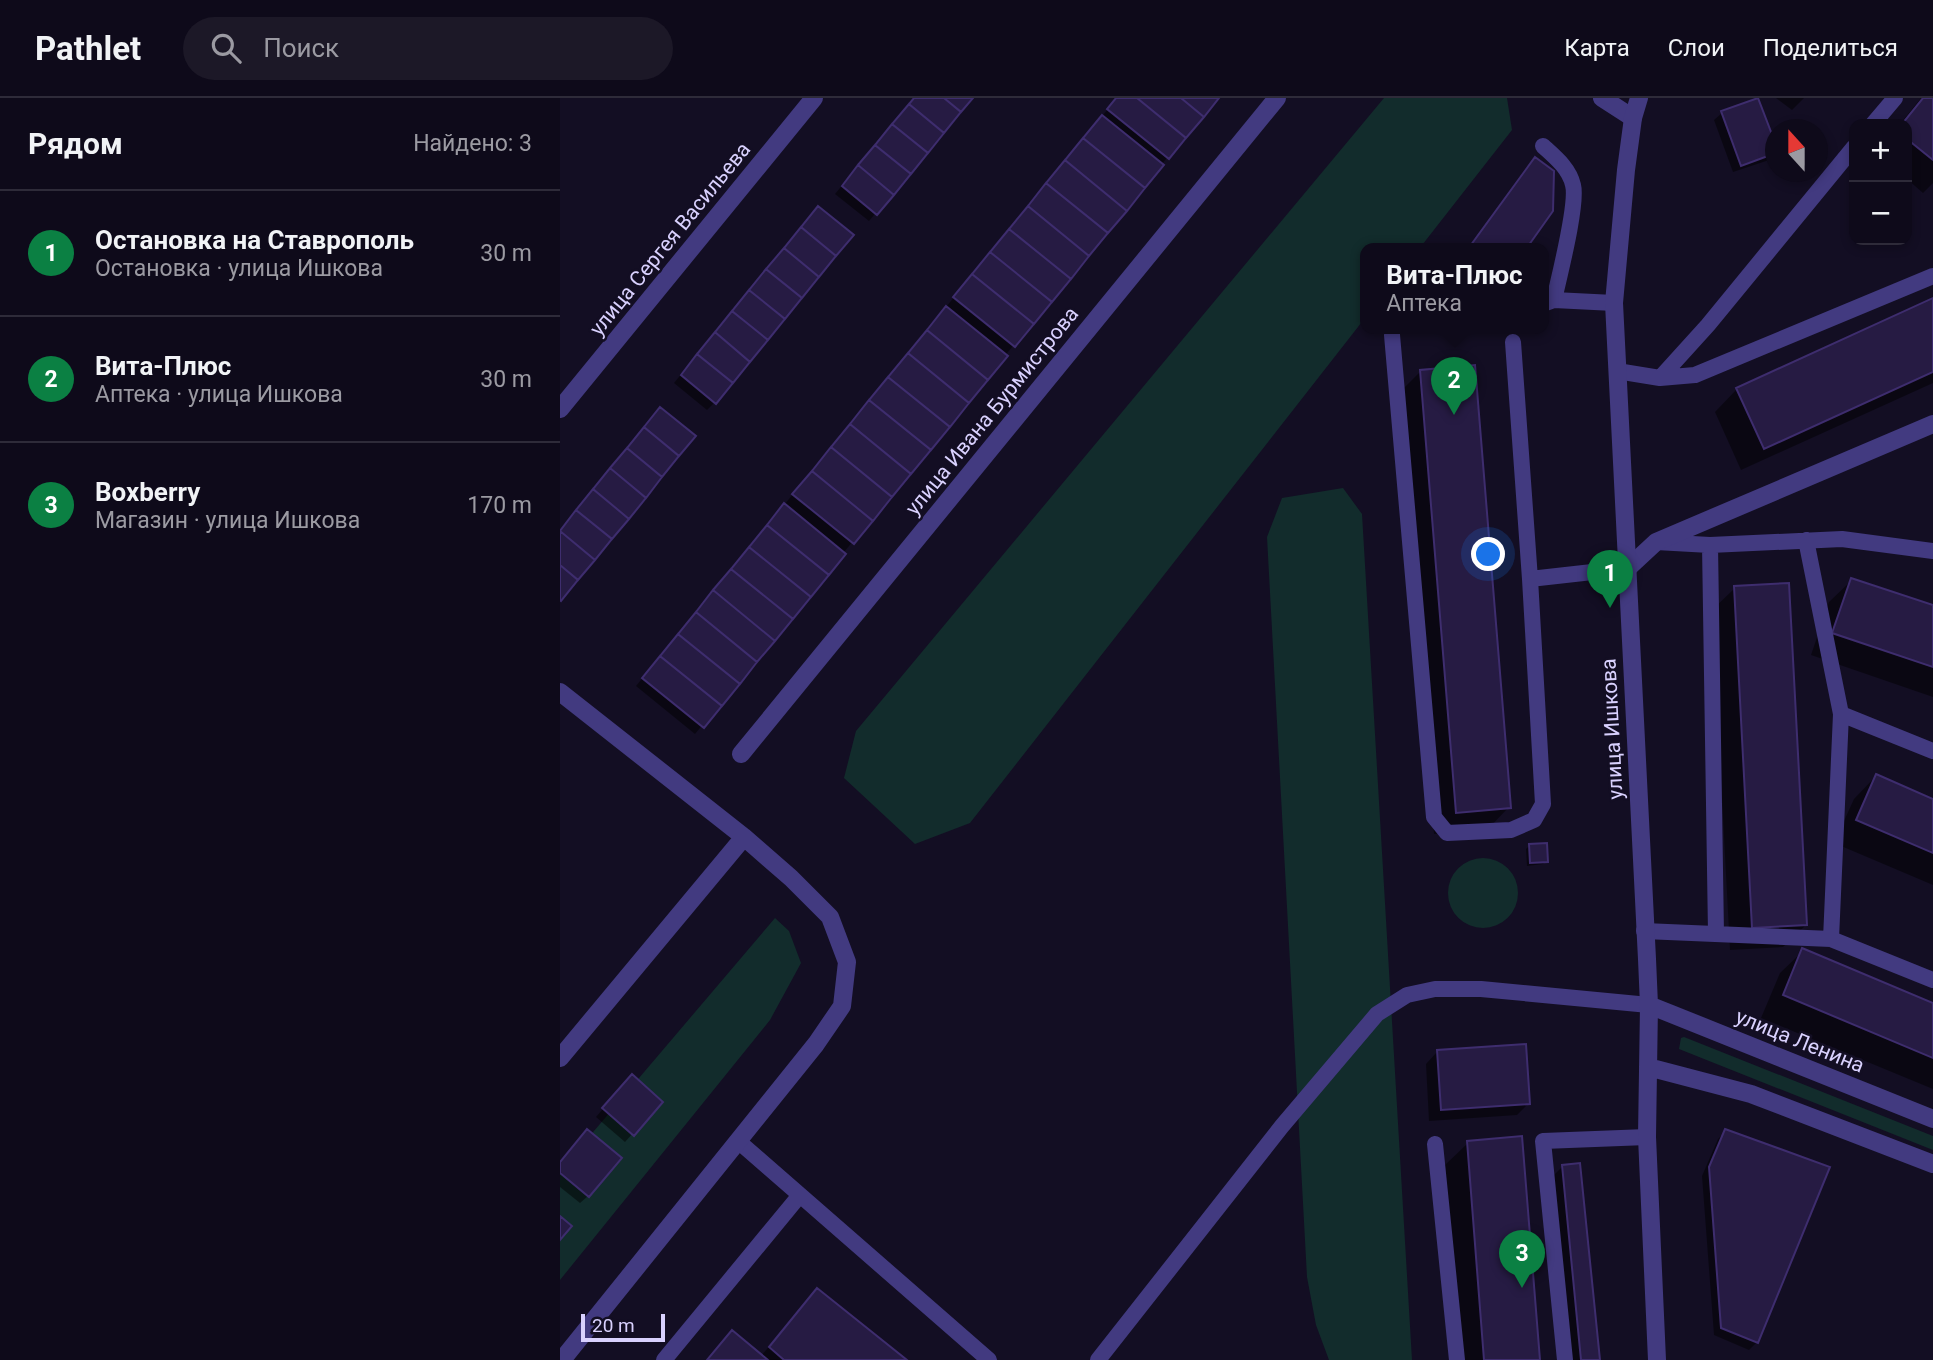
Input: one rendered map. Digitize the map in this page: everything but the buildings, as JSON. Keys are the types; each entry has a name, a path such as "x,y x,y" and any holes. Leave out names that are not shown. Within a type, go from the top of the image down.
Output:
{"street":[{"name":"улица Сергея Васильева","path":"560,409 814,98"},
{"name":"улица Ивана Бурмистрова","path":"741,754 1277,98"},
{"path":"1602,98 1633,118"},
{"name":"улица Ишкова","path":"1639,98 1633,118 1626,170 1614,303 1649,1005 1647,1137 1657,1360"},
{"path":"1628,568 1656,542 1933,425"},
{"path":"560,692 744,837 791,878 830,918 847,962 842,1006 816,1044 562,1360"},
{"path":"560,1058 744,837"},
{"name":"улица Ленина","path":"1649,1005 1933,1119"},
{"path":"1648,1067 1751,1094 1933,1164"}],"lane":[{"path":"1877,119 1895,98"},
{"path":"1543,146 1562,163 1574,187 1549,302 1614,303"},
{"path":"1660,378 1849,153"},
{"path":"1617,371 1660,378 1695,375 1933,276"},
{"path":"1392,335 1434,817 1447,833 1511,830 1534,820 1542,804 1530,579 1513,342"},
{"path":"1656,542 1710,545 1842,539 1933,551"},
{"path":"1806,540 1841,714 1831,939"},
{"path":"1710,545 1716,934"},
{"path":"1530,579 1628,568"},
{"path":"1841,714 1933,751"},
{"path":"1644,931 1831,939 1933,980"},
{"path":"1098,1360 1282,1126 1377,1014 1407,995 1435,989 1480,989 1649,1005"},
{"path":"1565,1360 1543,1141 1647,1137"},
{"path":"738,1141 989,1360"},
{"path":"1435,1144 1457,1360"},
{"path":"664,1360 800,1195"}],"green space":[{"path":"1384,98 1507,98 1512,130 1424,243 1360,243 1360,324 970,823 915,844 844,778 856,731"},
{"path":"1343,488 1362,514 1412,1360 1329,1360 1316,1325 1307,1277 1267,537 1282,498"},
{"path":"1490,858 1503,864 1512,873 1516,879 1516,907 1508,918 1497,926 1476,928 1458,918 1450,907 1448,886 1458,868 1469,860"},
{"path":"775,918 789,931 801,963 770,1020 560,1280 560,1171"},
{"path":"1681,1038 1933,1136 1933,1150 1679,1049"}],"place":[{"name":"Вита-Плюс","path":"1454,415"},
{"name":"Остановка на Ставрополь","path":"1610,608"},
{"name":"Boxberry","path":"1522,1288"}]}
